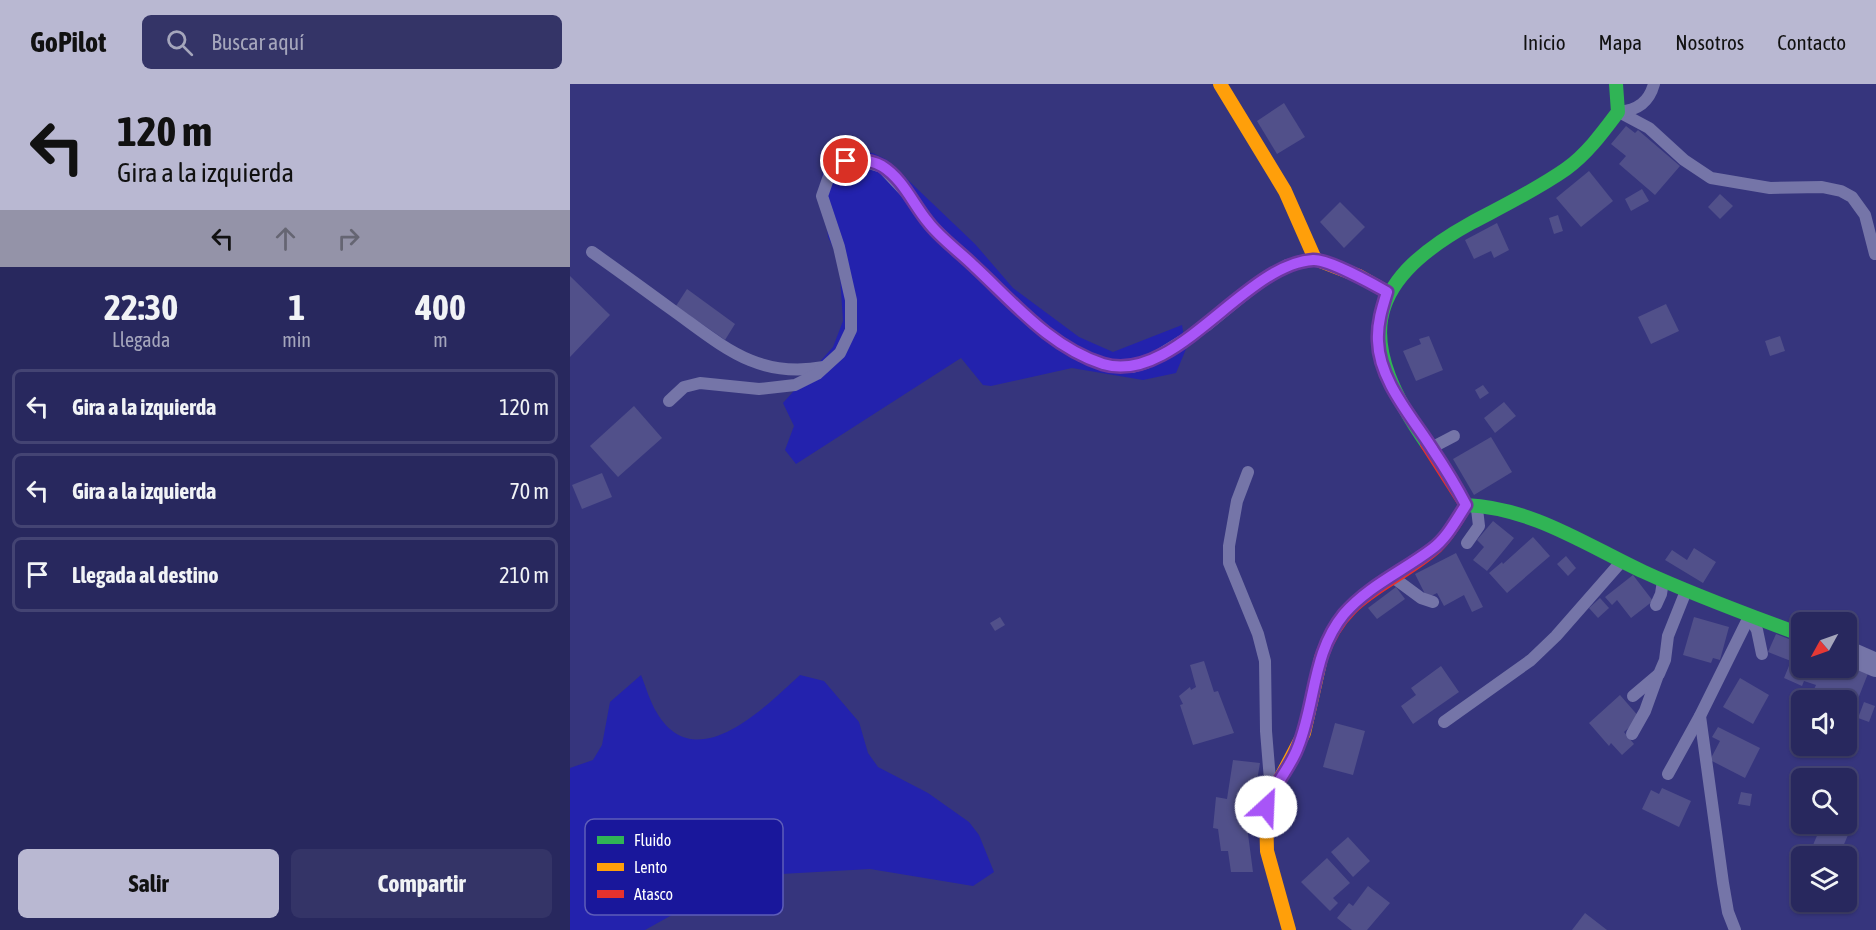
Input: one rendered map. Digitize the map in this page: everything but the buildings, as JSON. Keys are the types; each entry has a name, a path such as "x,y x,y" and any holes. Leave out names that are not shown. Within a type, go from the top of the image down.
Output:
{"street":[{"path":"1220,84 1276,176 1315,259 1359,276 1387,292"},
{"path":"1616,84 1618,112 1586,151 1565,170 1424,253 1404,271 1387,292 1380,313 1378,343 1384,368 1414,426 1432,447 1470,505 1515,512 1560,529 1622,562 1791,631"},
{"path":"1289,930 1265,836 1266,807 1272,790 1298,748 1308,716 1319,660 1330,636 1345,613 1391,575 1434,548 1470,505"},
{"path":"1857,657 1876,665"}],"lane":[{"path":"1618,112 1629,111 1647,102 1654,84"},
{"path":"1618,112 1649,128 1684,160 1711,178 1770,188 1822,187 1841,191 1852,197 1865,215 1875,254"},
{"path":"669,401 684,387 700,383 759,389 795,385 817,375 840,352 851,330 851,300 839,247 822,196 829,176 846,161 856,159 882,166 914,200 928,223 1034,324 1081,356 1107,365 1132,367 1146,363 1206,326 1261,281 1287,265 1315,259"},
{"path":"592,252 738,356 783,370 802,371 826,366"},
{"path":"1432,447 1454,436"},
{"path":"1248,472 1237,501 1229,546 1229,563 1258,634 1265,661 1266,730 1272,790"},
{"path":"1467,543 1479,526 1480,514 1470,505"},
{"path":"1444,722 1531,660 1556,636 1622,562"},
{"path":"1391,575 1421,598 1433,602"},
{"path":"1656,605 1661,594 1663,580"},
{"path":"1632,734 1645,711 1665,660 1668,636 1686,590"},
{"path":"1750,616 1757,630 1762,654"},
{"path":"1668,774 1750,616"},
{"path":"1633,696 1659,674"},
{"path":"1700,716 1723,883 1728,912 1735,930"}],"shaded area":[{"path":"841,149 873,153 887,160 975,244 1013,288 1079,337 1113,352 1182,325 1186,349 1176,373 1143,380 1072,368 991,386 983,385 961,358 796,464 785,450 794,426 783,403 833,347 843,321 839,260 828,237 822,176 824,167"},
{"path":"641,675 657,713 673,731 691,739 710,738 750,718 800,675 824,681 859,722 868,753 878,767 928,793 969,822 979,835 994,872 973,886 870,869 783,874 783,819 585,819 585,915 672,915 645,930 570,930 570,768 593,760 602,745 610,702"}],"traffic: fast":[{"path":"1427,444 1404,408 1389,376 1381,346 1381,319 1390,294 1407,270 1434,246 1543,184 1581,157 1618,112 1616,84"},
{"path":"1466,505 1491,508 1536,520 1664,581 1791,631"}],"traffic: slow":[{"path":"1220,84 1285,191 1315,259 1359,276 1387,292"},
{"path":"1289,930 1267,851 1266,813 1272,794 1304,733 1321,658"}],"traffic: jam":[{"path":"1321,658 1330,636 1355,604 1436,547 1449,532 1466,505 1427,444"}],"route":[{"path":"846,161 856,159 882,166 914,200 928,223 1034,324 1081,356 1107,365 1132,367 1146,363 1206,326 1261,281 1287,265 1315,259 1359,276 1387,292 1380,313 1378,343 1384,368 1414,426 1432,447 1466,505 1434,548 1391,575 1345,613 1330,636 1319,660 1308,716 1298,748 1272,790 1266,807"}]}
